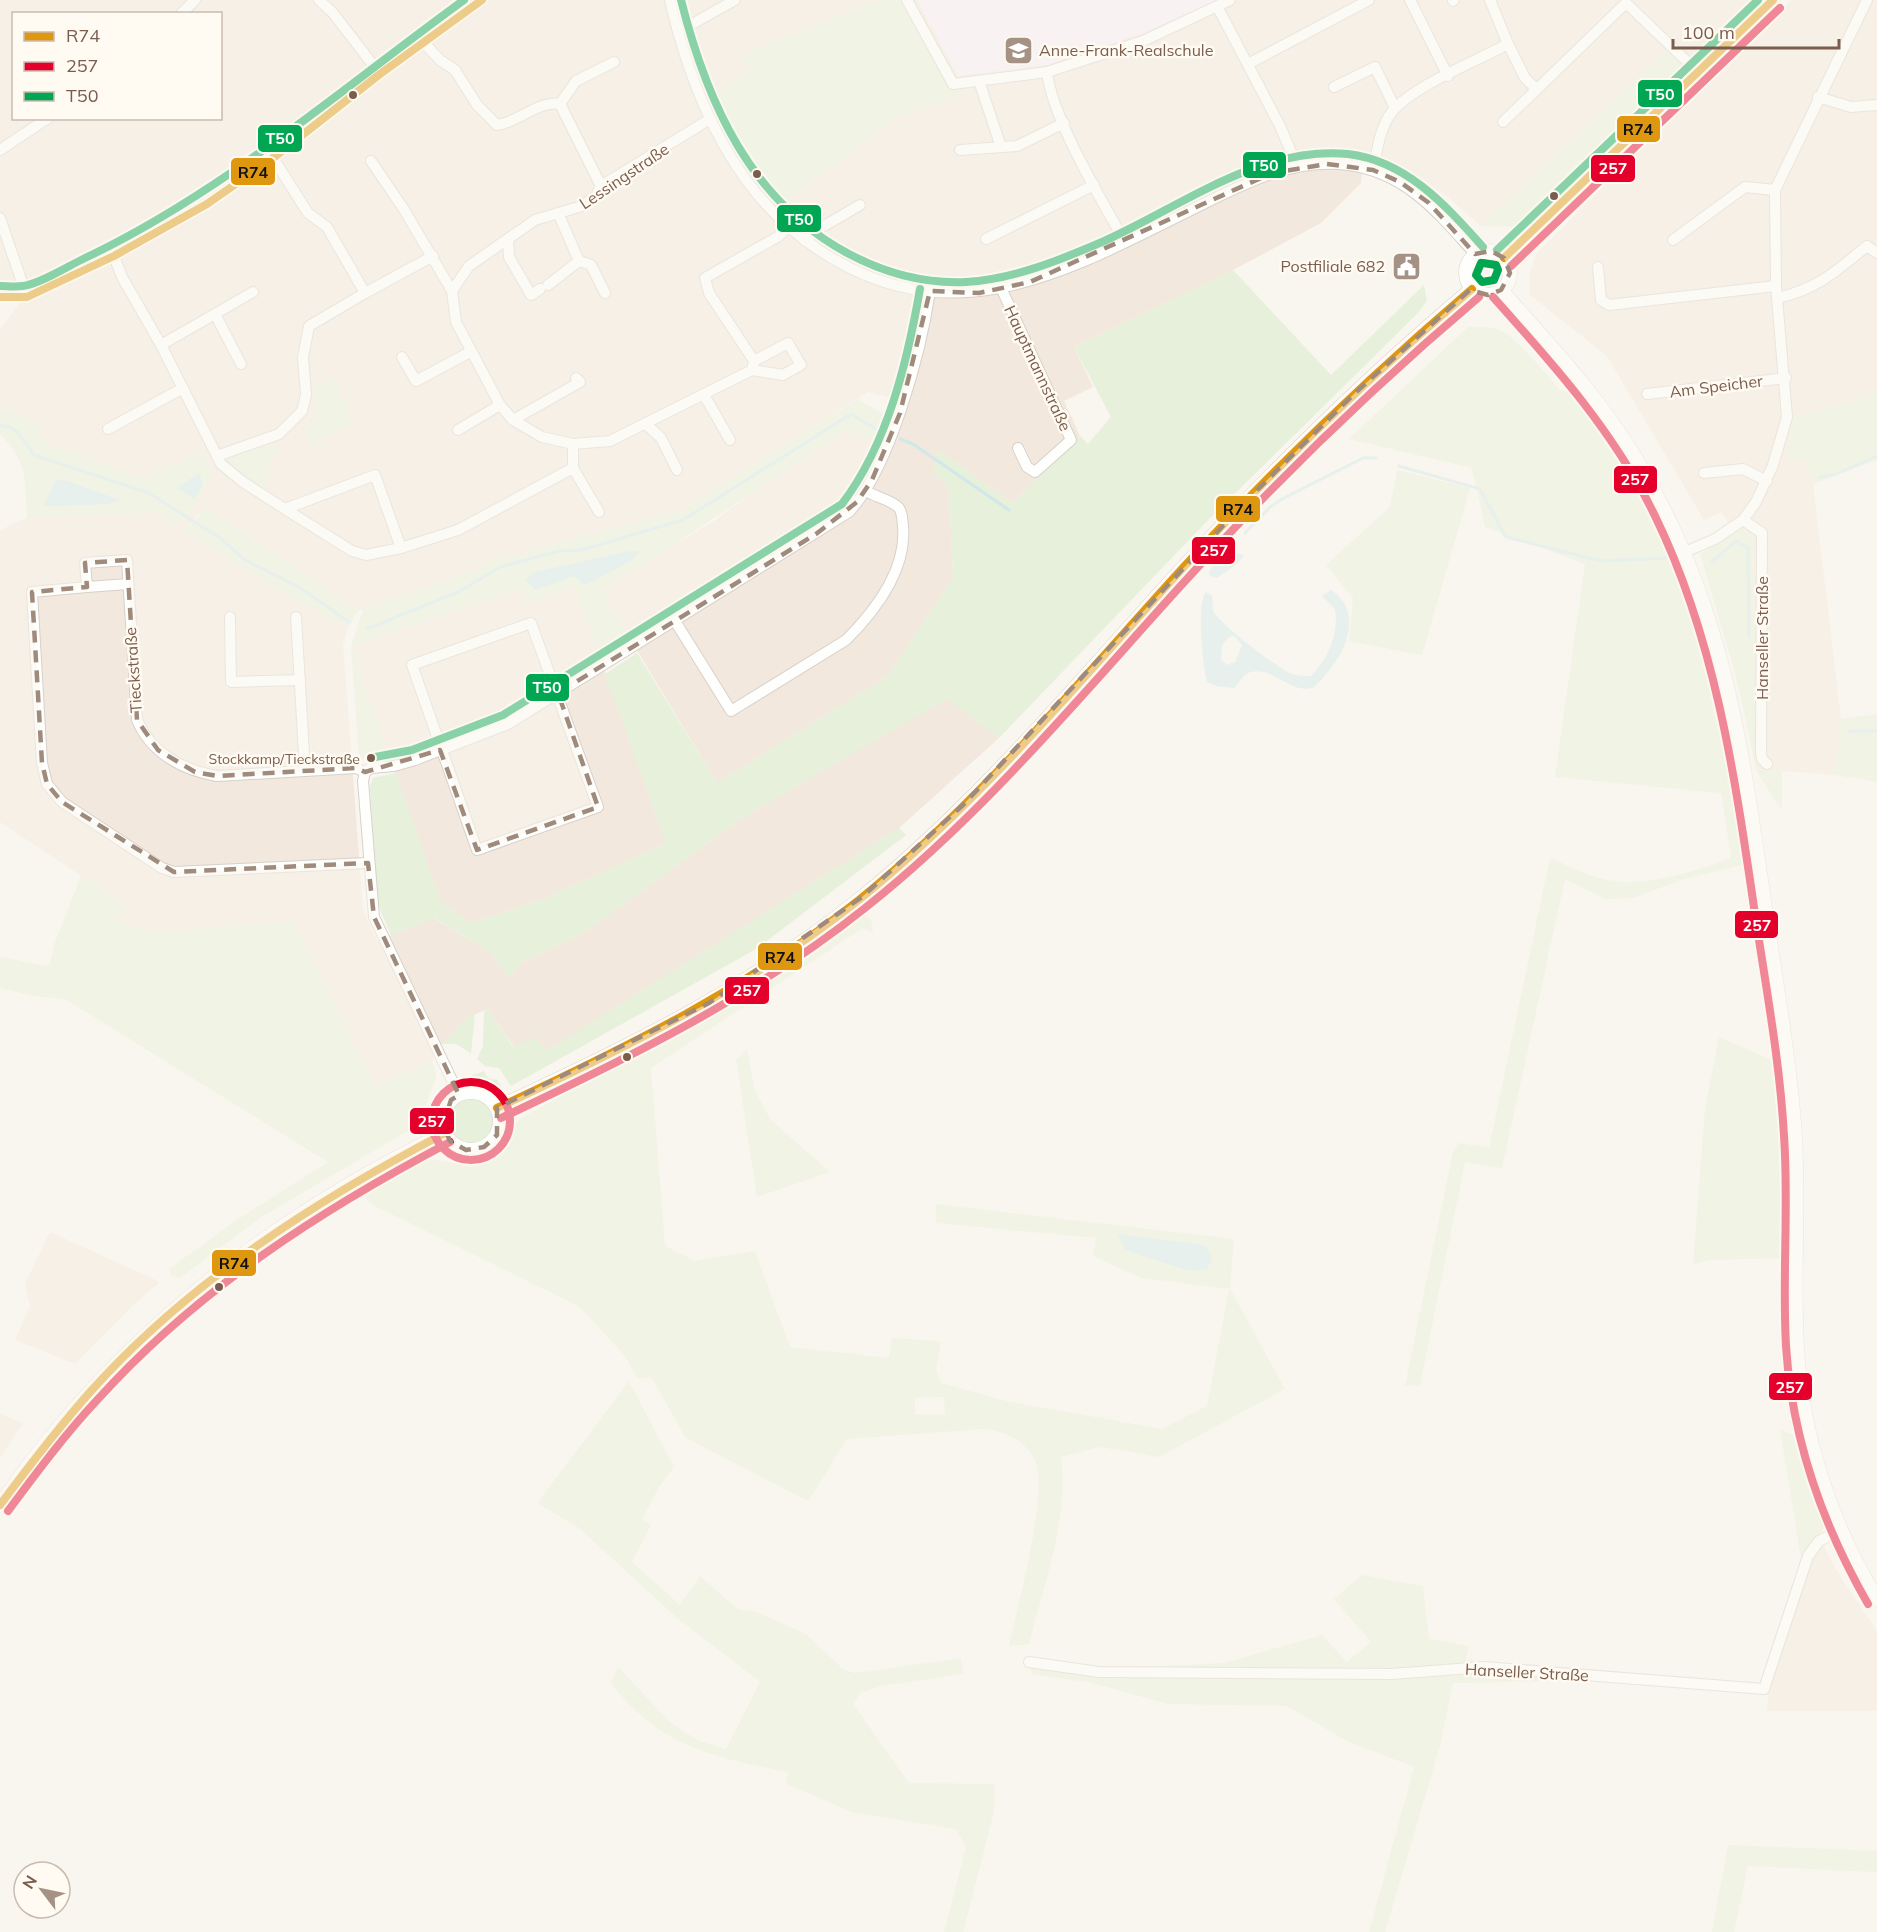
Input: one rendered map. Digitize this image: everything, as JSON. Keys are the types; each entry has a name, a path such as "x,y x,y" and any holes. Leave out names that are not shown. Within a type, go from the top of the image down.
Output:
{"main road":[{"path":"1504,258 1773,0"},
{"path":"1491,251 1504,258 1510,273 1501,290 1488,295 1472,289 1466,273 1470,260 1475,254 1491,251"},
{"path":"497,1108 622,1050 709,1003 773,962 862,897 906,859 996,772 1246,501 1306,440 1472,289"},
{"path":"1501,290 1592,392 1634,456 1685,552 1708,612 1727,677 1745,776 1791,1096 1797,1186 1797,1341 1801,1391 1813,1450 1841,1530 1877,1599"},
{"path":"467,1093 485,1096 497,1108 500,1126 497,1135 484,1147 466,1150 450,1141 445,1133 443,1125 446,1107 459,1095 467,1093"},
{"path":"0,1505 41,1447 95,1384 189,1295 249,1249 301,1215 388,1162 445,1133"}],"street":[{"path":"183,12 195,0"},
{"path":"319,0 333,13 380,74"},
{"path":"0,297 27,297 114,256 207,204 273,158 380,74 482,0"},
{"path":"670,0 678,32 710,119 747,180 788,227 805,241 847,267 877,280 955,294 1002,290 1055,273 1223,194 1297,166 1327,164 1373,170 1400,182 1420,195 1475,254"},
{"path":"678,32 735,0"},
{"path":"907,0 953,84 1047,72 1143,41 1218,8 1230,0"},
{"path":"1248,64 1369,0"},
{"path":"1410,0 1448,76"},
{"path":"1490,0 1525,78 1536,89"},
{"path":"1685,552 1715,539 1743,520 1767,481 1787,417 1786,378 1776,286 1775,190 1818,97 1867,0"},
{"path":"1503,122 1626,3 1698,73"},
{"path":"1218,8 1297,166"},
{"path":"423,42 440,60 455,70 477,105 497,125 511,123 549,102 560,104"},
{"path":"1373,170 1382,130 1395,108 1415,91 1508,44"},
{"path":"560,104 576,81 614,62"},
{"path":"1334,87 1375,67 1395,108"},
{"path":"1047,72 1048,84 1064,123 1125,242"},
{"path":"979,81 1001,147"},
{"path":"1818,97 1851,106 1877,105"},
{"path":"560,104 602,186"},
{"name":"Lessingstraße","path":"452,291 469,266 535,220 582,206 596,196 602,186 710,119"},
{"path":"0,150 45,120"},
{"path":"960,150 1017,146 1064,123"},
{"path":"273,158 308,213 327,227 365,293"},
{"path":"372,161 433,256 452,291 456,322 500,405 513,420 542,436 573,444 610,441 704,395 753,365 709,292 705,278 779,236 788,227"},
{"path":"986,239 1094,185"},
{"path":"1673,240 1745,187 1775,190"},
{"path":"805,241 812,233 860,205"},
{"path":"558,213 579,261 591,265 605,293"},
{"path":"0,218 27,297"},
{"path":"508,239 508,256 531,295 579,261"},
{"path":"1778,298 1804,292 1819,284 1868,246 1877,253"},
{"path":"114,256 122,277 161,345 221,464 243,482 352,551 366,555 401,548 458,530 573,468"},
{"path":"218,456 244,445 269,439 292,423 302,411 306,395 303,357 309,326 433,256"},
{"path":"1598,267 1601,300 1609,306 1776,286"},
{"name":"Hauptmannstraße","path":"1002,290 1071,440 1035,472 1027,467 1018,448"},
{"path":"161,345 253,291"},
{"name":"Tieckstraße","path":"87,587 85,563 127,560 137,720 144,736 158,750 195,772 217,776 356,768 365,772 371,768 394,766 415,760 498,730 849,512 866,491 900,413 930,291"},
{"path":"215,314 241,364"},
{"path":"402,357 416,381 470,352"},
{"path":"513,420 580,382 576,378"},
{"name":"Am Speicher","path":"1647,394 1786,378"},
{"path":"108,429 183,388"},
{"path":"704,395 730,440"},
{"path":"458,430 500,405"},
{"path":"646,424 661,438 677,470"},
{"path":"573,444 573,468 599,512"},
{"path":"1704,473 1743,469 1767,481"},
{"path":"285,509 375,475 401,548"},
{"path":"675,621 731,711 846,640 861,625 890,582 903,552 902,514 897,506 866,491"},
{"name":"Hanseller Straße","path":"1743,520 1762,533 1761,754 1767,764"},
{"path":"128,584 32,592 42,763 47,784 62,802 162,868 174,872 368,863"},
{"path":"230,617 231,682 300,680"},
{"path":"296,617 305,771"},
{"path":"531,623 558,693 598,807 477,850 412,665 531,623"},
{"path":"365,772 363,781 368,863 374,917 459,1095"},
{"name":"Hanseller Straße","path":"1029,1662 1099,1672 1392,1674 1484,1667 1764,1689 1808,1556 1819,1541 1841,1530"}],"highlighted area":[{"path":"1327,164 1373,170 1400,182 1429,203 1475,254 1491,251 1504,258 1510,273 1501,290 1488,295 1470,290 1356,392 1246,501 963,805 862,897 709,1003 497,1108 497,1135 484,1147 466,1150 450,1141 443,1125 451,1100 459,1095 374,917 368,863 174,872 62,802 47,784 42,763 32,592 87,587 85,563 127,560 137,720 158,750 195,772 217,776 356,768 365,772 440,750 477,850 598,807 558,693 816,534 857,502 872,480 900,413 930,291 979,293 1030,282 1272,173"}],"shaded area":[{"path":"0,0 1757,0 1688,68 1669,49 1481,226 1448,197 1414,175 1364,154 1361,183 1321,223 1233,270 1074,347 1093,387 1064,401 1080,436 1012,503 940,451 949,488 953,578 888,676 717,783 600,589 714,521 775,476 849,429 879,445 894,399 868,392 682,510 491,561 479,568 363,610 358,610 204,508 184,531 291,597 348,628 343,644 363,910 377,941 434,918 492,954 509,978 521,963 582,934 747,815 947,698 999,738 899,828 547,1051 514,1047 488,1009 468,1017 442,1044 432,1061 375,1088 293,921 152,933 117,921 125,905 0,822 0,530 27,518 154,512 176,526 189,511 211,470 201,451 145,479 38,441 43,426 0,407 0,330 30,289 0,282"},
{"name":"Anne-Frank-Realschule","path":"917,0 1218,0 1138,35 1046,65 958,76"},
{"path":"1791,0 1877,0 1877,394 1791,419 1787,457 1804,460 1813,484 1841,719 1835,775 1759,769 1753,538 1746,530 1735,533 1721,512 1704,520 1607,356 1530,295 1529,275 1536,254"},
{"path":"574,585 666,843 549,897 471,923 441,903 351,647 521,586 527,603"},
{"path":"50,1232 160,1282 130,1308 75,1364 15,1340 30,1306 25,1284"},
{"path":"0,1414 23,1423 0,1458"},
{"path":"1822,1543 1836,1570 1877,1631 1877,1711 1767,1711 1769,1683 1811,1556"}],"green space":[{"path":"882,0 903,0 948,83 973,76 977,88 892,120 781,205 744,156 711,94 749,73 743,54"},
{"path":"1669,49 1688,68 1564,186 1512,227 1481,226"},
{"path":"1233,270 1331,375 1424,285 1427,300 1417,314 1209,519 999,738 947,699 747,815 582,934 521,963 509,978 492,954 435,918 391,936 378,904 370,787 373,778 396,773 441,903 471,923 549,897 666,843 605,674 637,653 717,783 888,676 953,578 949,488 932,472 939,450 1012,503 1080,436 1088,444 1111,417 1074,347"},
{"path":"1468,327 1492,328 1506,333 1560,390 1570,392 1605,437 1644,500 1678,571 1705,645 1724,721 1733,773 1742,865 1684,879 1633,898 1605,899 1565,879 1502,1168 1465,1162 1420,1385 1405,1386 1453,1151 1459,1143 1489,1148 1550,858 1603,879 1634,882 1677,875 1731,858 1721,793 1555,777 1585,564 1485,527 1472,468 1349,439"},
{"path":"335,378 353,424 309,444 306,430 313,420 317,405 314,388"},
{"path":"1877,394 1877,460 1813,484 1804,460 1787,457 1791,419"},
{"path":"858,399 889,417 879,445 849,429 695,531 601,589 631,639 600,658 574,585 526,603 521,587 351,647 363,610 479,568 491,561 682,510"},
{"path":"0,407 44,426 39,441 145,479 201,451 211,470 197,501 175,526 154,512 27,518 23,472 16,453 0,434"},
{"path":"259,444 279,449 272,454 267,492 226,463 226,459"},
{"path":"1397,470 1470,488 1422,655 1349,641 1353,598 1326,565 1390,507"},
{"path":"204,507 358,610 348,628 291,597 184,531 200,515"},
{"path":"1746,530 1753,538 1759,769 1782,770 1782,811 1757,772 1736,676 1700,554 1735,533"},
{"path":"351,647 390,758 359,759"},
{"path":"1877,714 1877,782 1835,775 1841,719"},
{"path":"899,828 906,835 756,949 511,1086 499,1068 485,1066 477,1059 483,1046 484,1011 488,1009 513,1047 534,1037 547,1050"},
{"path":"81,876 126,905 117,921 152,933 293,921 375,1088 432,1061 437,1076 418,1125 263,1216 180,1278 172,1276 169,1269 235,1221 328,1162 65,999 34,996 0,988 0,957 49,966 55,942"},
{"path":"863,914 871,920 873,934 863,928 651,1068 665,1246 695,1261 755,1251 790,1347 889,1358 892,1338 941,1341 936,1369 941,1383 1006,1401 1162,1429 1207,1406 1229,1289 1141,1278 1093,1256 1096,1238 936,1223 936,1204 1234,1239 1230,1289 1285,1389 1159,1457 1100,1447 1061,1457 1063,1481 1058,1528 1029,1644 1009,1646 1030,1551 1038,1498 1035,1461 1020,1442 1006,1434 983,1429 847,1439 808,1501 686,1438 651,1377 638,1379 625,1356 580,1307 375,1206 367,1200 364,1194 374,1184 431,1159 461,1164 486,1161 501,1150 519,1119 677,1034 758,983 853,916","holes":["944,1397 945,1414 915,1415 915,1398"]},
{"path":"475,1014 471,1053 456,1044 442,1044 468,1017"},
{"path":"1719,1037 1779,1063 1785,1140 1787,1258 1710,1260 1693,1264 1705,1109"},
{"path":"747,1049 755,1091 770,1119 830,1172 757,1197 736,1059"},
{"path":"484,1071 488,1078 497,1080 505,1094 490,1093 463,1079"},
{"path":"471,1099 486,1106 493,1121 486,1136 471,1143 456,1136 449,1121 456,1106"},
{"path":"629,1381 674,1467 659,1487 642,1519 651,1525 632,1562 680,1605 700,1576 739,1610 754,1611 806,1634 844,1670 855,1673 961,1658 963,1674 881,1686 860,1693 853,1704 909,1783 995,1784 994,1812 963,1932 944,1932 966,1847 956,1829 852,1812 786,1784 788,1772 736,1761 690,1746 649,1722 611,1683 618,1667 670,1722 697,1740 726,1749 760,1682 676,1617 579,1528 537,1503"},
{"path":"1780,1430 1799,1436 1826,1524 1802,1564"},
{"path":"1362,1575 1423,1586 1429,1639 1469,1646 1466,1660 1579,1670 1580,1681 1453,1683 1440,1746 1385,1932 1369,1932 1414,1767 1345,1740 1287,1706 1168,1704 1092,1683 1032,1674 1030,1665 1127,1668 1224,1663 1322,1635 1347,1662 1371,1642 1334,1599"},
{"path":"1728,1845 1877,1851 1877,1872 1748,1866 1734,1932 1712,1932"}],"water":[{"path":"199,473 203,485 194,499 177,488"},
{"path":"55,480 67,481 120,500 108,504 44,506"},
{"path":"630,551 640,551 631,561 585,585 574,576 536,590 525,580 535,572"},
{"path":"1233,552 1244,555 1238,563 1217,578 1210,576 1209,572 1216,562"},
{"path":"1331,590 1342,601 1348,613 1349,626 1341,653 1314,687 1298,688 1259,671 1245,675 1234,688 1216,686 1207,682 1201,621 1201,608 1206,592 1212,596 1213,610 1217,616 1236,634 1285,670 1303,676 1311,676 1317,669 1334,637 1335,609 1322,596","holes":["1234,636 1242,645 1235,662 1226,665 1221,659 1222,645 1229,637"]},
{"path":"1118,1234 1206,1245 1212,1259 1207,1269 1190,1271 1125,1250"}],"waterway":[{"path":"367,629 460,591 500,567 559,551 581,550 683,520 851,414 881,432"},
{"path":"0,425 17,432 34,455 149,493 220,538 245,560 299,587 349,622"},
{"path":"900,439 913,444 1009,510"},
{"path":"1820,477 1834,475 1877,456"},
{"path":"1245,533 1270,507 1282,499 1363,458 1376,458"},
{"path":"1399,466 1480,489 1505,536 1510,538 1601,561 1667,558"},
{"path":"1712,562 1736,541 1748,548 1749,636"},
{"path":"1849,731 1877,731"}],"transit line":[{"name":"T50","path":"0,286 30,285 46,278 136,232 185,202 280,138 464,0"},
{"name":"R74","path":"0,297 27,297 114,256 207,204 273,158 380,74 482,0"},
{"name":"T50","path":"681,0 704,76 738,146 760,178 785,207 815,232 849,254 891,272 920,279 951,282 984,280 1019,273 1102,242 1190,197 1252,169 1283,159 1315,154 1348,154 1369,158 1389,166 1407,176 1440,201 1483,247"},
{"name":"T50","path":"1497,250 1758,0"},
{"name":"R74","path":"1504,258 1773,0"},
{"name":"257","path":"1511,266 1780,8"},
{"name":"T50","path":"1481,263 1476,275 1482,282 1494,280 1498,270 1496,265 1483,263"},
{"name":"T50","path":"370,758 412,750 503,715 842,504 872,455 883,429 902,373 920,289"},
{"name":"R74","path":"497,1108 592,1063 685,1014 775,960 860,899 904,862 986,783 1214,534 1285,461 1396,356 1472,289"},
{"name":"257","path":"501,1118 690,1024 780,970 865,908 951,833 1032,751 1186,580 1291,470 1402,364 1479,297"},
{"name":"257","path":"1493,297 1561,374 1621,456 1655,516 1694,612 1731,761 1779,1080 1785,1162 1785,1294 1789,1381 1802,1447 1823,1512 1868,1604"},
{"name":"257","path":"471,1082 486,1085 499,1093 507,1106 510,1121 507,1136 499,1149 486,1157 471,1160 456,1157 443,1149 435,1136 432,1121 435,1106 443,1093 456,1085 471,1082"},
{"name":"R74","path":"0,1505 91,1391 129,1351 170,1314 256,1246 349,1187 445,1133"},
{"name":"257","path":"8,1511 87,1411 137,1358 177,1322 220,1287 308,1224 450,1142"}],"place":[{"name":"Anne-Frank-Realschule","path":"1018,50"},
{"name":"Postfiliale 682","path":"1406,266"},
{"name":"Stockkamp/Tieckstraße","path":"371,758"}]}
